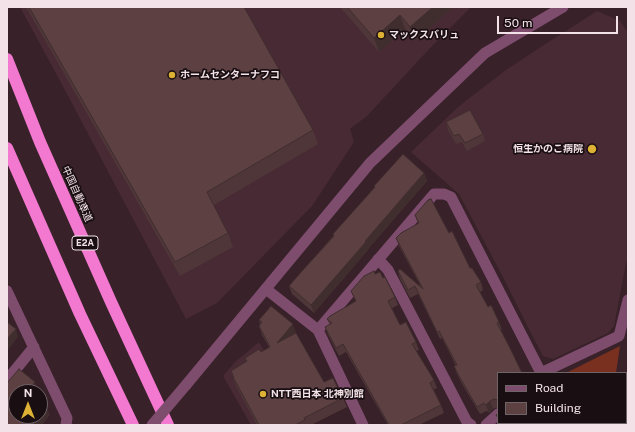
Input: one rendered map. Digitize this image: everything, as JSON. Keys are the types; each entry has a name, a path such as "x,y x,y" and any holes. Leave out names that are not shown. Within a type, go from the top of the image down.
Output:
{"highway":[{"name":"中国自動車道","path":"7,59 40,142 168,425"},
{"path":"7,148 80,314 133,425"}],"street":[{"path":"152,425 266,290 370,163 485,53 562,7"},
{"path":"318,330 434,194 444,194 451,198 540,372"},
{"path":"378,259 388,270 467,422 471,425"},
{"path":"266,290 318,330 363,425"},
{"path":"7,291 67,418 66,425"},
{"path":"543,372 619,336 628,300"},
{"path":"7,380 34,347"},
{"path":"486,425 497,415"}],"shaded area":[{"path":"20,7 471,7 433,45 367,116 350,129 354,142 312,206 217,303 186,319"},
{"path":"597,11 620,21 628,33 628,259 614,326 608,333 553,359 543,356 459,194 411,152 457,108 506,70"},
{"name":"NTT西日本 北神別館","path":"259,342 294,403 255,425 251,425 223,376 235,362"},
{"path":"620,346 616,372 568,372"}],"building":[{"name":"ホームセンターナフコ","path":"29,7 244,7 313,130 207,192 228,233 175,262"},
{"path":"347,7 433,7 410,27 400,15 374,38"},
{"path":"470,110 483,134 465,143 459,134 454,136 446,122"},
{"path":"403,154 424,173 311,305 289,286 334,236 333,234"},
{"path":"431,199 449,233 452,231 470,268 472,268 481,282 476,285 488,307 491,305 499,322 497,323 522,372 497,372 497,400 494,399 486,405 484,403 477,407 459,376 454,366 457,365 439,331 437,332 415,286 408,290 398,271 400,269 423,289 396,238 401,233 419,223 415,215 428,200"},
{"path":"374,271 375,274 380,272 383,278 385,277 395,297 388,301 400,325 406,322 416,342 412,344 434,380 430,383 441,405 401,425 389,425 343,344 336,348 325,327 332,323 327,319 330,316 356,301 351,291 364,276"},
{"path":"271,306 293,324 277,343 296,333 324,382 333,378 343,398 304,418 305,420 295,425 259,425 231,371 247,361 245,358 259,349 261,352 270,347 259,326 262,322 259,320"},
{"path":"7,322 16,329 7,339"},
{"path":"19,369 35,382 33,384 8,384 8,424 34,424 33,425 7,425 7,383"},
{"path":"627,416 628,425 607,425 627,424"},
{"path":"499,424 525,424 524,425 498,425"}],"place":[{"name":"マックスバリュ","path":"381,35"},
{"name":"ホームセンターナフコ","path":"172,75"},
{"name":"恒生かのこ病院","path":"592,149"},
{"name":"NTT西日本 北神別館","path":"263,394"}]}
